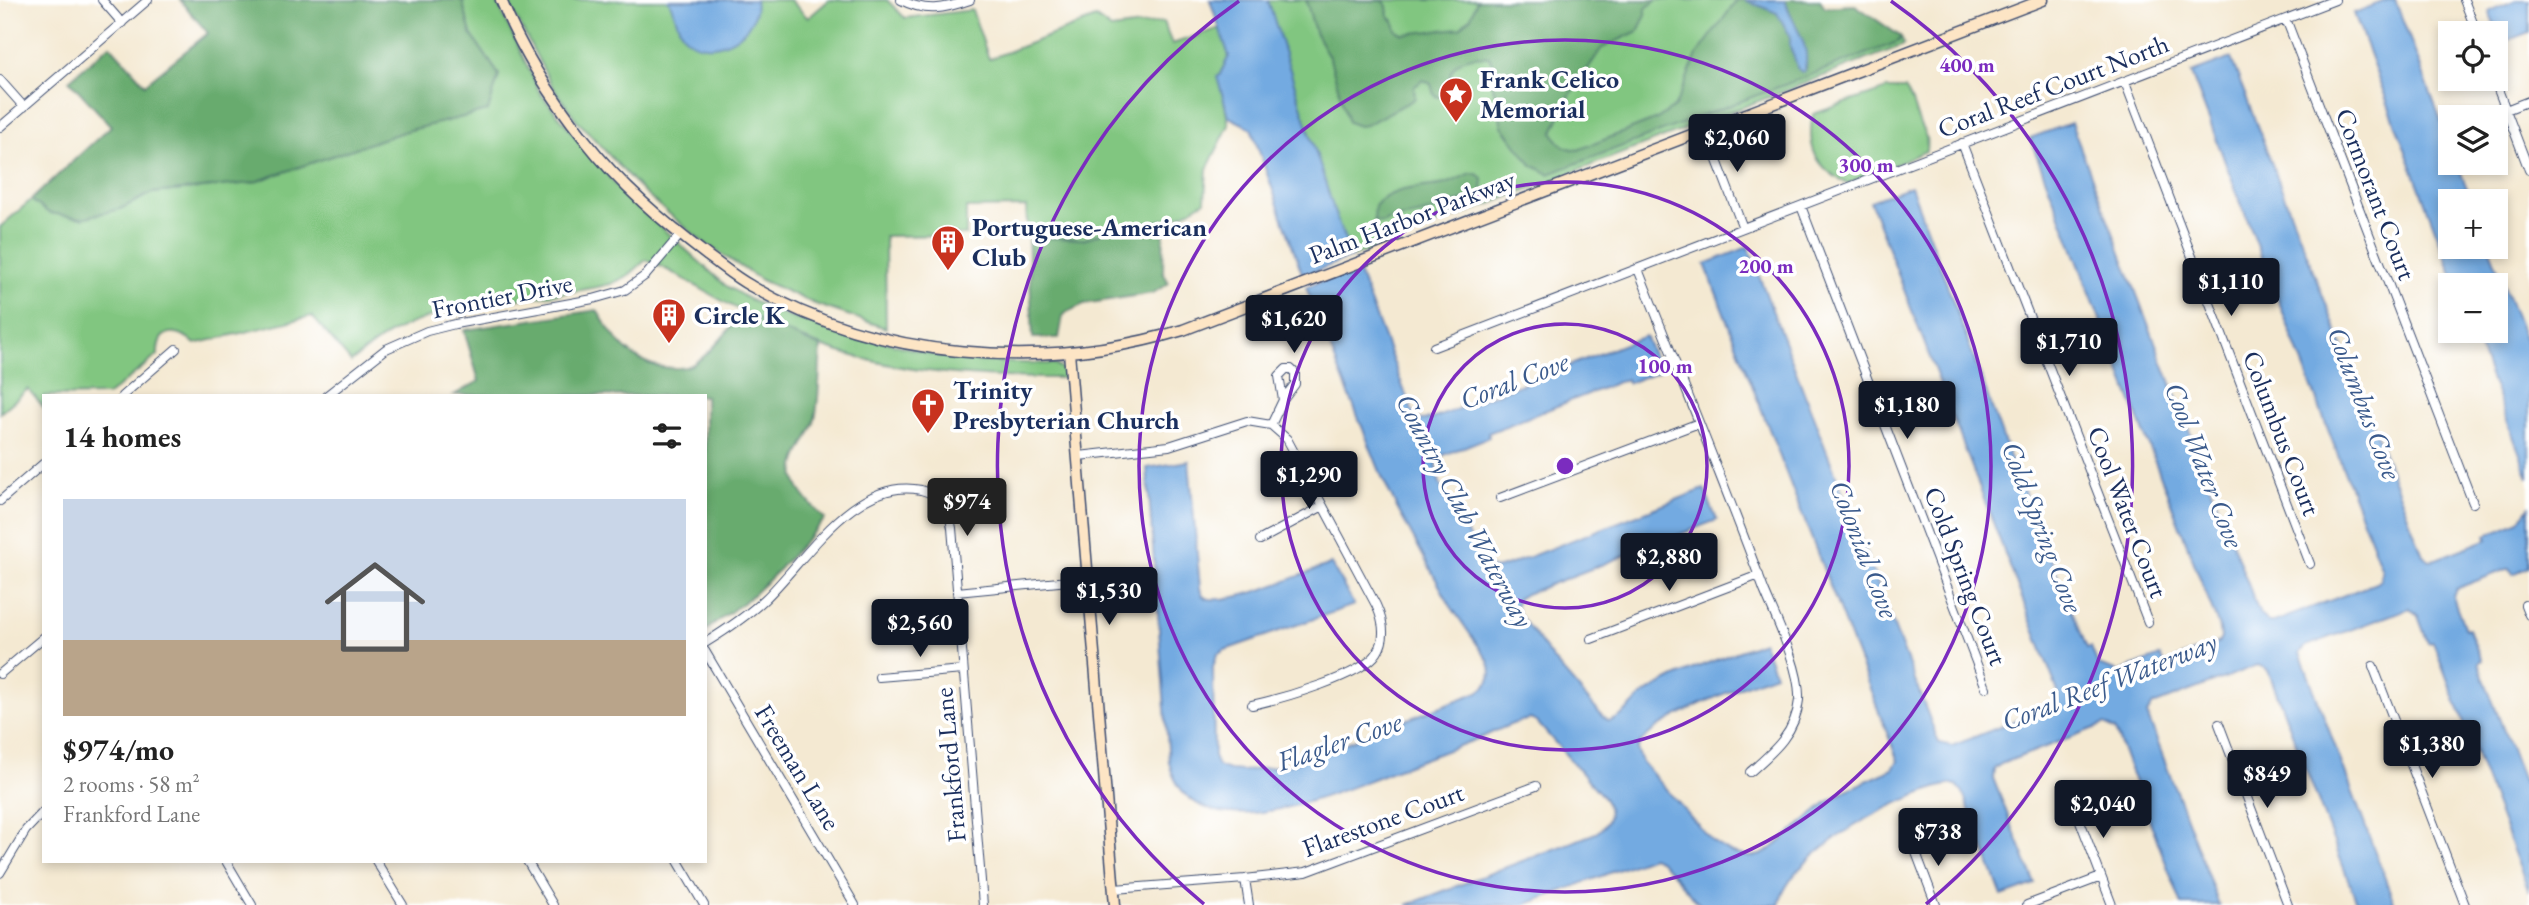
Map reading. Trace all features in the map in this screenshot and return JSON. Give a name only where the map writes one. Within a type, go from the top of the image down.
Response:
[{"type":"street","points":[[102,0],[122,23]]},
{"type":"street","points":[[0,127],[148,0]]},
{"type":"street","name":"Palm Harbor Parkway","points":[[501,0],[530,64],[567,117],[624,186],[680,235],[761,292],[803,312],[857,330],[908,342],[969,351],[1022,354],[1117,346],[1172,333],[2041,0]]},
{"type":"street","points":[[901,0],[931,10],[970,0]]},
{"type":"street","name":"Coral Reef Court North","points":[[1434,347],[2335,0]]},
{"type":"street","points":[[2464,0],[2472,21]]},
{"type":"street","name":"Cormorant Court","points":[[2286,19],[2473,503]]},
{"type":"street","points":[[0,80],[24,107]]},
{"type":"street","name":"Columbus Court","points":[[2125,82],[2310,564]]},
{"type":"street","points":[[2508,109],[2529,101]]},
{"type":"street","points":[[2508,115],[2529,170]]},
{"type":"street","points":[[1705,129],[1743,228]]},
{"type":"street","name":"Cool Water Court","points":[[1962,143],[2148,622]]},
{"type":"street","name":"Cold Spring Court","points":[[1801,205],[1986,688]]},
{"type":"street","name":"Frontier Drive","points":[[329,394],[386,349],[427,331],[593,299],[625,290],[646,275],[680,235]]},
{"type":"street","points":[[1638,269],[1794,667],[1799,695],[1791,730],[1781,744],[1750,772]]},
{"type":"street","points":[[124,394],[176,349]]},
{"type":"street","points":[[1069,352],[1115,905]]},
{"type":"street","points":[[1271,425],[1283,400]]},
{"type":"street","points":[[1079,456],[1169,446],[1242,422],[1258,421],[1271,425],[1287,439],[1379,612],[1383,632],[1380,647],[1373,658],[1356,669],[1279,699],[1252,705]]},
{"type":"street","points":[[1500,498],[1699,423]]},
{"type":"street","points":[[0,501],[42,465]]},
{"type":"street","name":"Frankford Lane","points":[[707,642],[764,600],[854,506],[897,490],[915,489],[936,496],[945,505],[952,528],[983,905]]},
{"type":"street","points":[[1261,540],[1322,506]]},
{"type":"street","points":[[1591,639],[1759,575]]},
{"type":"street","points":[[957,592],[1089,579]]},
{"type":"street","points":[[2525,605],[2529,615]]},
{"type":"street","points":[[0,674],[42,639]]},
{"type":"street","name":"Freeman Lane","points":[[707,654],[855,905]]},
{"type":"street","points":[[2373,666],[2465,905]]},
{"type":"street","points":[[879,677],[963,670]]},
{"type":"street","points":[[2218,724],[2288,905]]},
{"type":"street","points":[[2066,785],[2112,905]]},
{"type":"street","name":"Flarestone Court","points":[[1114,889],[1245,879],[1297,873],[1327,866],[1536,786]]},
{"type":"street","points":[[0,873],[26,830],[42,813]]},
{"type":"street","points":[[1912,842],[1936,905]]},
{"type":"street","points":[[227,863],[252,905]]},
{"type":"street","points":[[377,863],[403,905]]},
{"type":"street","points":[[528,863],[553,905]]},
{"type":"street","points":[[679,863],[704,905]]},
{"type":"street","points":[[2027,905],[2101,877]]},
{"type":"street","points":[[1245,879],[1249,905]]},
{"type":"green space","points":[[180,0],[462,0],[471,34],[499,75],[488,111],[406,131],[252,183],[152,193],[120,209],[82,218],[49,213],[31,200],[111,126],[69,80],[110,45],[145,84],[208,33]]},
{"type":"green space","points":[[462,0],[496,0],[540,93],[619,189],[725,285],[752,301],[789,317],[935,355],[968,361],[1055,364],[1063,370],[1065,378],[955,374],[885,364],[850,355],[815,344],[769,324],[646,260],[628,276],[611,284],[473,306],[420,320],[389,334],[351,362],[312,316],[195,344],[182,335],[170,333],[161,339],[158,355],[109,394],[42,394],[42,406],[28,389],[0,413],[0,227],[31,200],[49,213],[120,209],[152,193],[213,187],[406,131],[487,111],[499,75],[471,34]]},
{"type":"green space","points":[[507,0],[790,0],[808,18],[829,0],[887,0],[905,18],[972,10],[989,59],[1096,18],[1111,29],[1163,22],[1172,44],[1220,28],[1229,56],[1219,76],[1229,125],[1207,169],[1205,201],[1181,215],[1153,223],[1117,227],[1085,239],[1028,237],[1026,207],[966,208],[966,235],[885,236],[886,328],[815,304],[761,280],[703,242],[643,192],[575,118],[551,84]]},
{"type":"green space","points":[[1268,0],[1820,0],[1825,7],[1855,5],[1901,37],[1904,45],[1352,257],[1337,220]]},
{"type":"green space","points":[[1306,0],[1384,1],[1396,30],[1403,34],[1460,28],[1471,17],[1477,0],[1657,0],[1646,8],[1646,15],[1638,31],[1602,48],[1569,96],[1553,132],[1562,145],[1578,150],[1657,119],[1675,106],[1697,55],[1737,0],[1745,0],[1778,13],[1791,37],[1793,55],[1806,69],[1805,50],[1785,0],[1820,0],[1825,7],[1855,5],[1901,37],[1898,42],[1549,174],[1532,165],[1502,126],[1492,82],[1494,66],[1489,57],[1472,57],[1454,66],[1450,90],[1445,95],[1434,95],[1431,84],[1423,80],[1414,87],[1415,98],[1411,101],[1366,125],[1359,126],[1348,122],[1330,59],[1315,32]]},
{"type":"green space","points":[[1887,89],[1905,89],[1908,93],[1926,136],[1926,151],[1848,184],[1828,171],[1816,156],[1811,137],[1813,114]]},
{"type":"green space","points":[[1471,173],[1483,179],[1482,191],[1476,196],[1423,214],[1382,223],[1374,221],[1375,206],[1389,195],[1407,189],[1445,184]]},
{"type":"green space","points":[[1164,220],[1163,272],[1169,283],[1153,293],[1084,304],[1063,316],[1059,338],[1033,338],[1028,237],[1085,239],[1117,227]]},
{"type":"green space","points":[[597,310],[619,342],[637,358],[660,367],[681,368],[690,366],[705,355],[743,313],[821,347],[815,419],[799,454],[795,477],[801,492],[825,519],[772,577],[707,630],[707,394],[456,394],[479,381],[464,330]]},
{"type":"water","points":[[668,0],[755,0],[755,12],[751,23],[733,39],[722,44],[698,45],[684,35]]},
{"type":"water","points":[[1210,0],[1268,0],[1337,220],[1352,257],[1303,276],[1251,128],[1229,117],[1217,77],[1229,56]]},
{"type":"water","points":[[1745,0],[1785,0],[1804,44],[1804,71],[1797,68],[1790,46],[1791,37],[1777,13]]},
{"type":"water","points":[[2387,0],[2395,0],[2438,113],[2438,175],[2462,175],[2467,189],[2438,189],[2438,237],[2354,13]]},
{"type":"water","points":[[2516,0],[2529,0],[2529,32],[2508,40],[2508,21],[2493,21],[2489,11]]},
{"type":"water","name":"Coral Reef Waterway","points":[[2231,58],[2423,555],[2430,560],[2436,559],[2488,539],[2486,535],[2519,521],[2529,507],[2529,567],[2513,574],[2510,568],[2463,586],[2456,589],[2453,597],[2465,629],[2468,628],[2482,661],[2478,663],[2529,796],[2529,892],[2433,642],[2428,643],[2418,616],[2410,608],[2306,646],[2300,653],[2395,905],[2358,905],[2269,673],[2258,665],[2153,705],[2147,714],[2219,905],[2182,905],[2115,730],[2105,724],[1994,769],[1993,778],[2035,884],[2002,896],[1962,791],[1957,785],[1950,784],[1929,790],[1877,813],[1825,846],[1803,865],[1787,885],[1779,905],[1700,905],[1661,861],[1652,857],[1524,905],[1407,905],[1596,833],[1604,826],[1609,812],[1604,798],[1537,722],[1530,719],[1351,787],[1291,806],[1259,812],[1229,813],[1202,806],[1182,790],[1169,762],[1147,468],[1189,461],[1200,588],[1204,597],[1237,597],[1331,564],[1354,605],[1217,655],[1213,667],[1214,757],[1218,766],[1243,771],[1289,765],[1478,692],[1490,679],[1488,660],[1450,605],[1383,479],[1306,287],[1357,268],[1413,413],[1420,420],[1432,419],[1645,336],[1660,371],[1628,383],[1626,379],[1488,433],[1489,437],[1439,457],[1437,468],[1439,481],[1453,512],[1488,565],[1494,569],[1704,489],[1717,520],[1526,594],[1518,598],[1516,606],[1519,614],[1556,663],[1609,721],[1623,714],[1643,695],[1672,679],[1763,642],[1775,674],[1678,715],[1645,738],[1637,749],[1642,762],[1712,841],[1732,853],[1750,857],[1761,855],[1826,803],[1893,769],[1898,761],[1705,264],[1748,247],[1939,743],[1952,746],[2057,704],[2058,692],[1870,201],[1911,186],[2008,452],[2087,648],[2091,647],[2098,665],[2119,672],[2160,656],[2164,664],[2219,642],[2220,630],[2030,138],[2071,123],[2260,615],[2268,622],[2274,622],[2376,583],[2380,580],[2382,570],[2191,73]]},
{"type":"water","points":[[2446,259],[2494,259],[2499,273],[2452,273]]},
{"type":"water","points":[[2508,296],[2529,350],[2529,478],[2478,343],[2508,343]]},
{"type":"place","name":"Frank Celico Memorial","points":[[1456,124]]},
{"type":"place","name":"Portuguese-American Club","points":[[948,272]]},
{"type":"place","name":"Circle K","points":[[669,345]]},
{"type":"place","name":"Trinity Presbyterian Church","points":[[928,435]]},
{"type":"water label","name":"Coral Cove","points":[[1514,380]]},
{"type":"water label","name":"Columbus Cove","points":[[2365,403]]},
{"type":"water label","name":"Cool Water Cove","points":[[2205,465]]},
{"type":"water label","name":"Country Club Waterway","points":[[1465,510]]},
{"type":"water label","name":"Cold Spring Cove","points":[[2043,527]]},
{"type":"water label","name":"Colonial Cove","points":[[1865,549]]},
{"type":"water label","name":"Flagler Cove","points":[[1339,741]]}]
